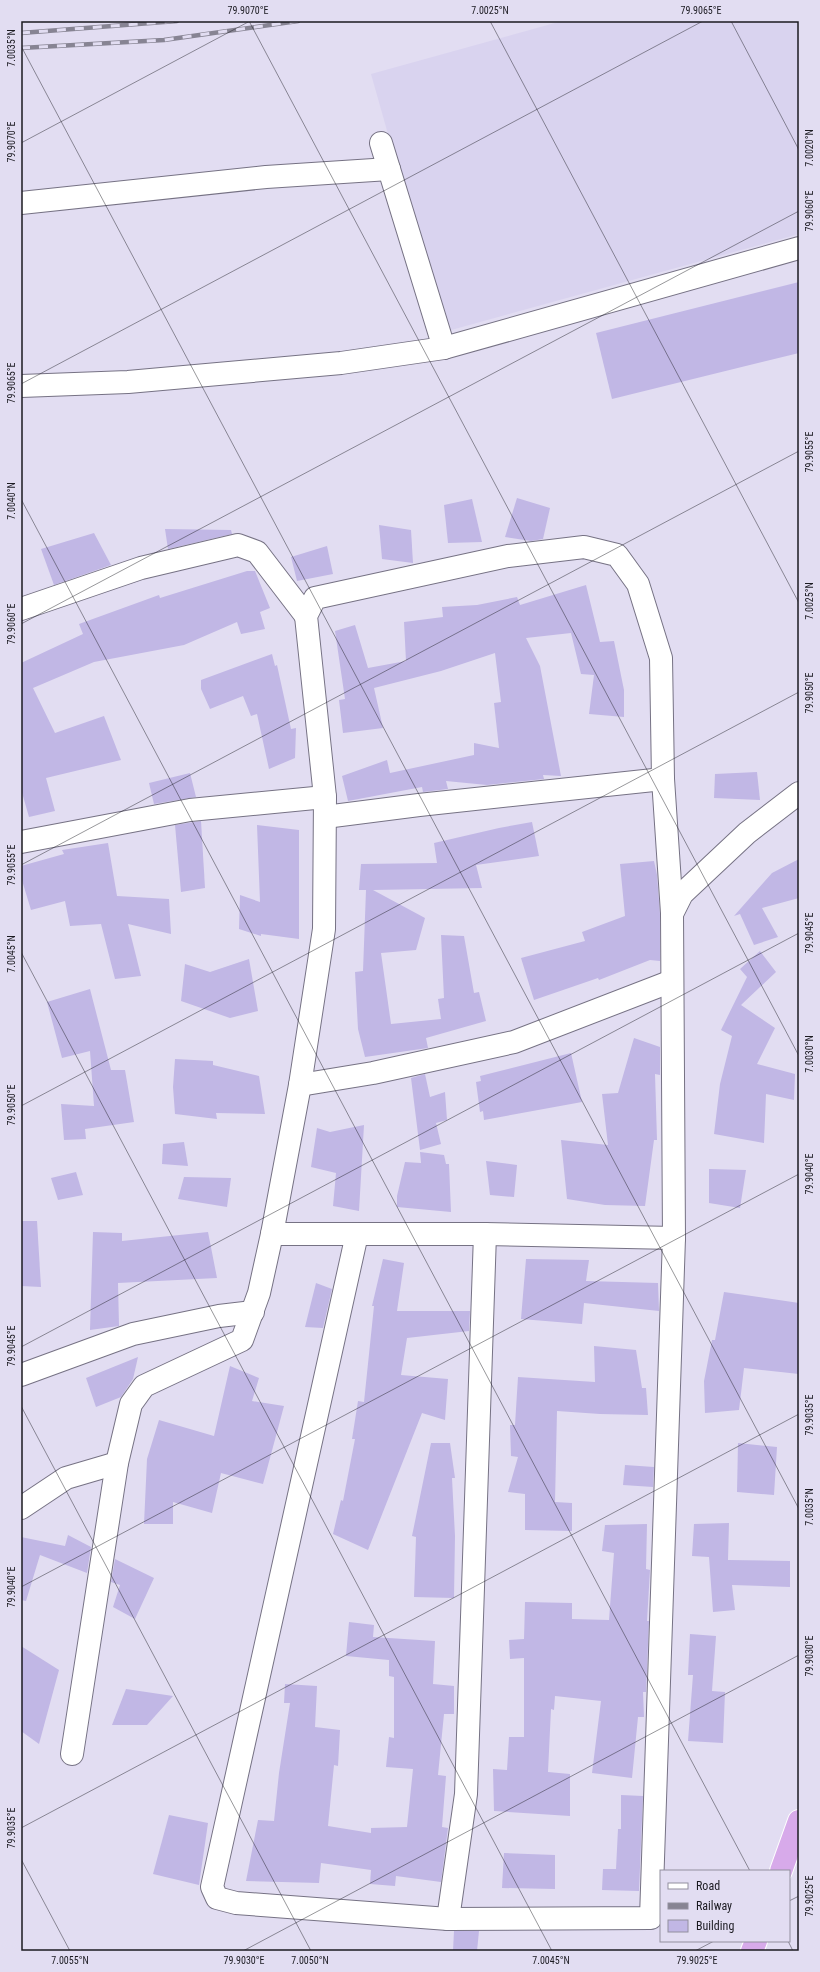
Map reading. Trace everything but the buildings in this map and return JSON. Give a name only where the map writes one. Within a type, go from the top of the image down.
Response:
[{"type":"highway","points":[[781,1870],[799,1821]]},
{"type":"street","points":[[381,143],[444,348]]},
{"type":"street","points":[[21,203],[266,177],[389,169]]},
{"type":"street","points":[[21,386],[128,382],[341,363],[444,348],[799,248]]},
{"type":"street","points":[[21,609],[141,568],[238,545],[256,552],[306,616]]},
{"type":"street","points":[[72,1754],[117,1463],[131,1404],[144,1386],[242,1340],[253,1312],[272,1234],[300,1085],[324,929],[325,807],[306,616],[315,598],[508,556],[584,547],[616,555],[638,584],[661,658],[663,779],[672,914],[674,1238],[651,1918],[448,1919],[236,1903],[217,1898],[212,1888],[357,1234]]},
{"type":"street","points":[[21,842],[190,810],[419,805],[663,779]]},
{"type":"street","points":[[672,914],[682,894],[747,833],[799,793]]},
{"type":"street","points":[[300,1085],[373,1073],[514,1042],[672,981]]},
{"type":"street","points":[[272,1234],[485,1234],[674,1238]]},
{"type":"street","points":[[448,1919],[463,1824],[466,1794],[485,1234]]},
{"type":"street","points":[[21,1375],[133,1334],[219,1316],[253,1312]]},
{"type":"street","points":[[21,1508],[66,1478],[117,1463]]},
{"type":"shaded area","points":[[562,21],[797,21],[799,29],[799,234],[444,332],[371,74]]},
{"type":"railway","points":[[21,33],[177,21]]},
{"type":"railway","points":[[21,48],[164,40],[298,21]]}]
